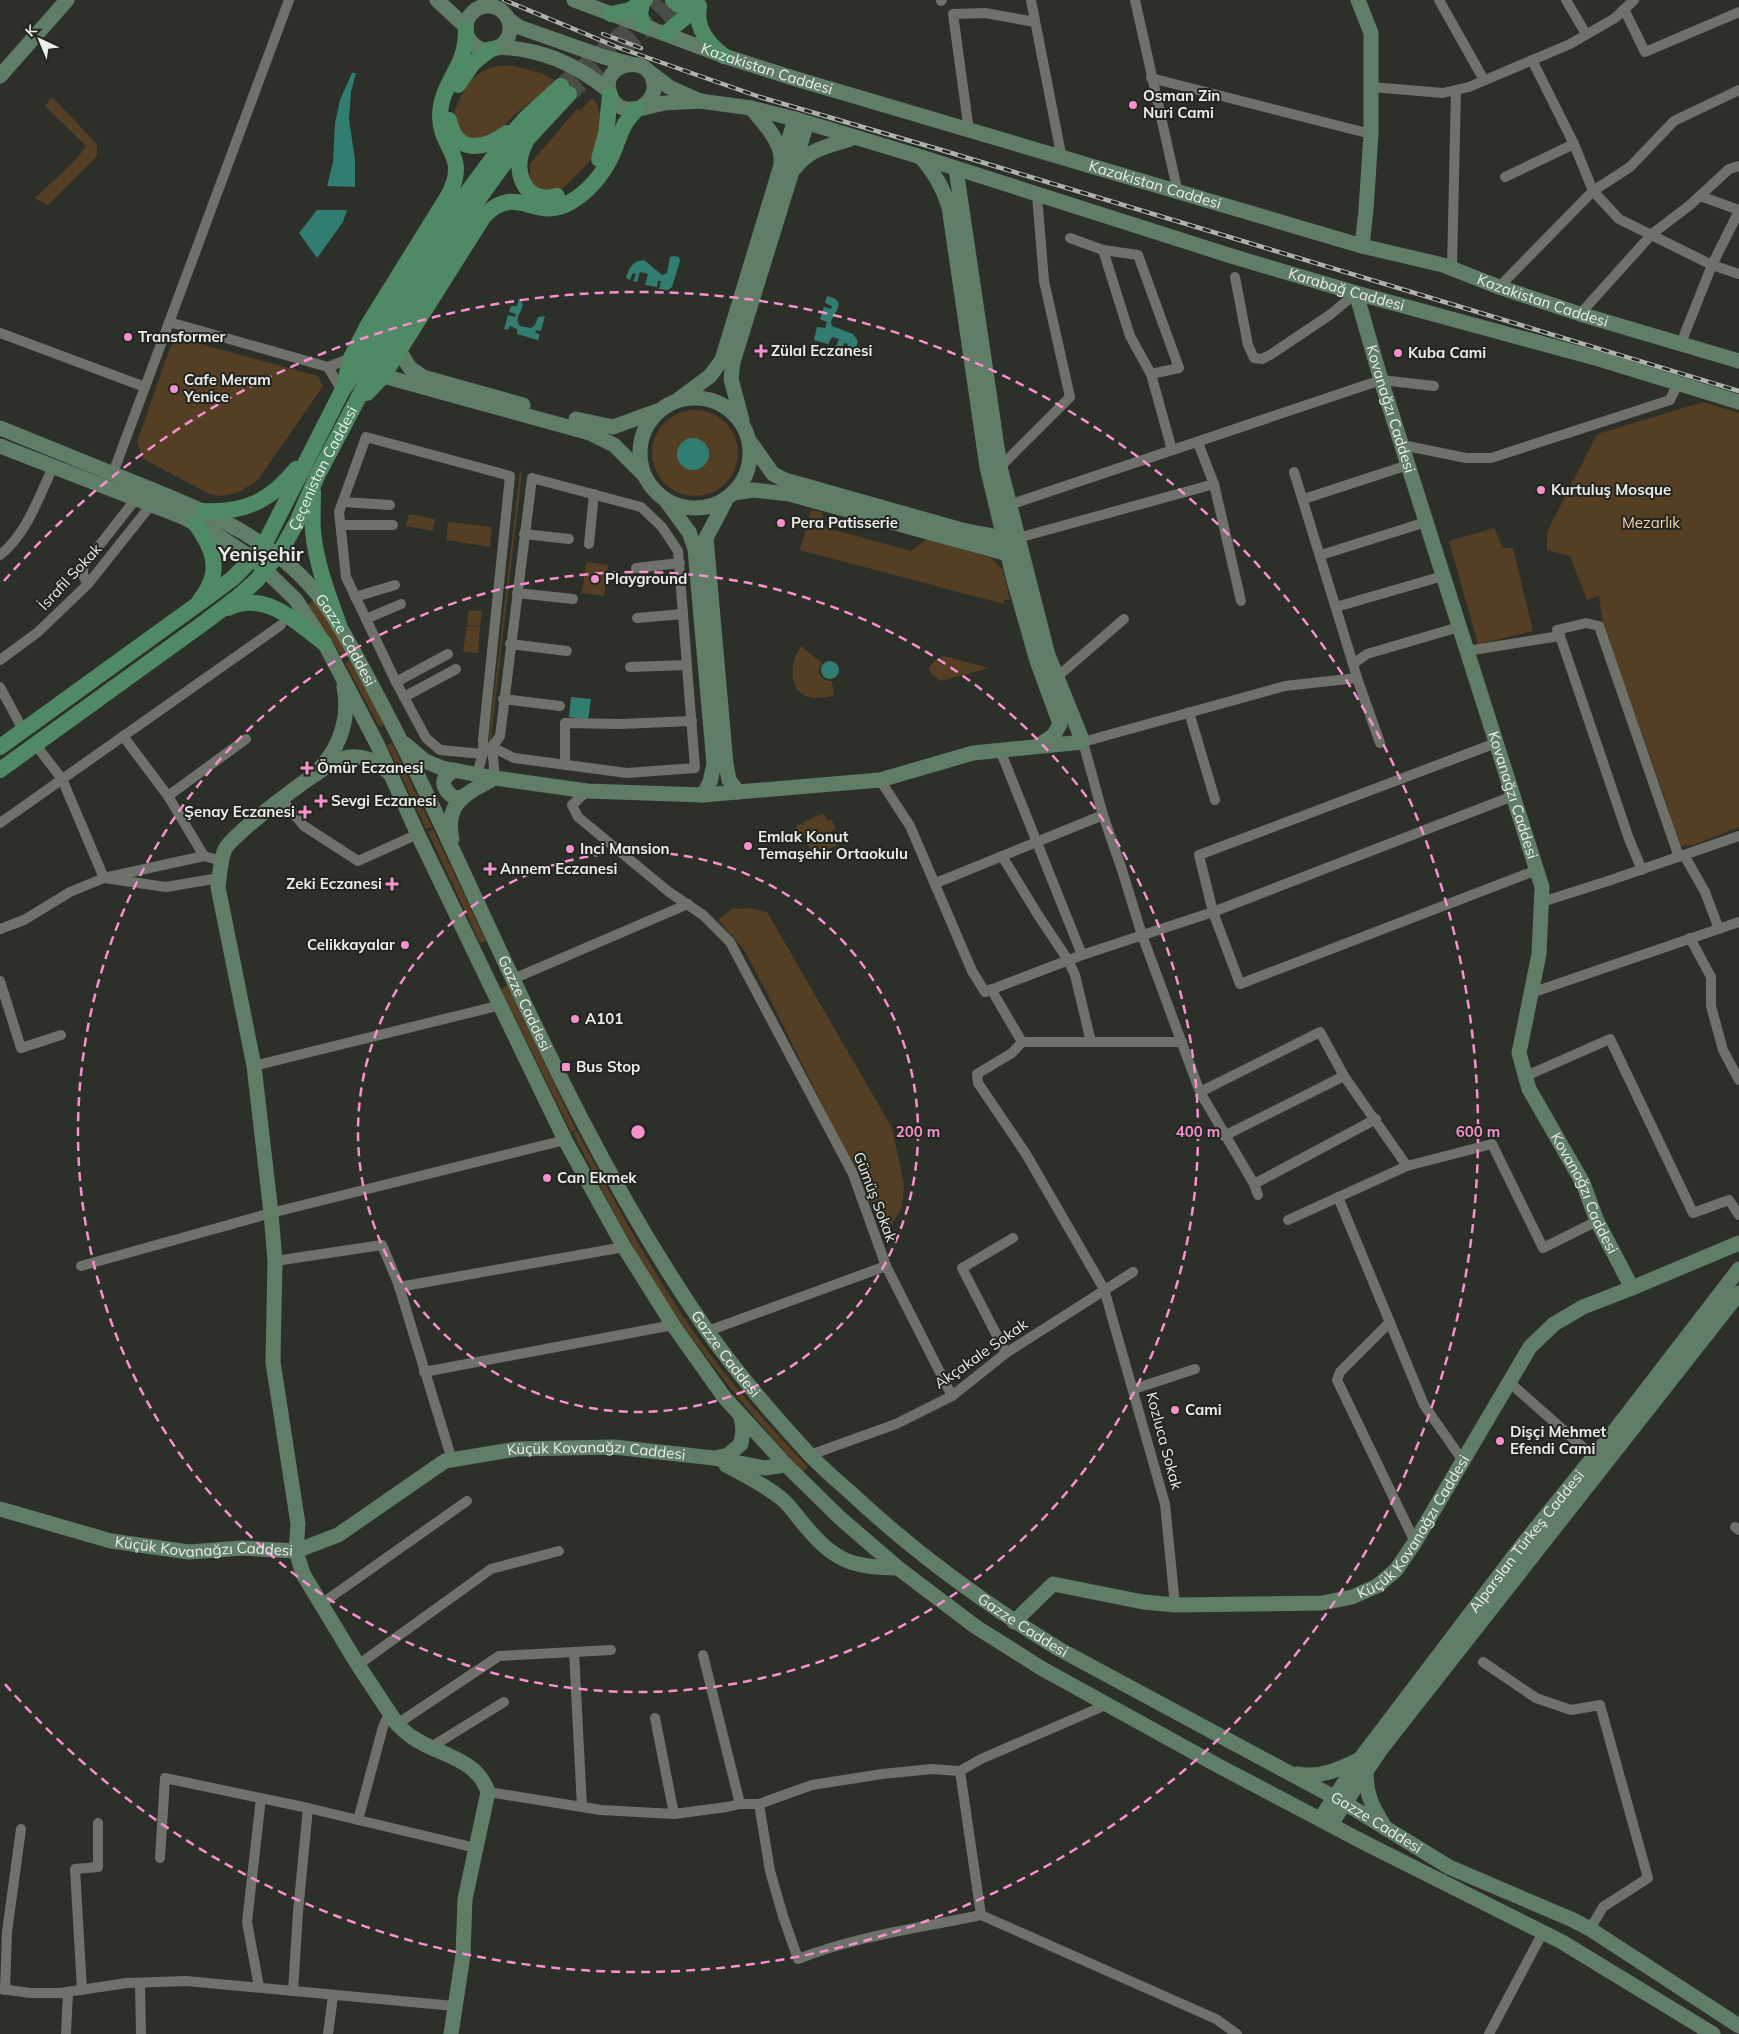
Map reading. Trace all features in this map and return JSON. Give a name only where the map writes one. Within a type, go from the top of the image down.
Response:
[{"type":"main road","points":[[0,76],[67,0]]},
{"type":"main road","points":[[437,0],[466,28],[470,41],[475,45],[481,48],[530,50],[561,61],[591,77],[621,107],[629,109],[700,101]]},
{"type":"main road","name":"Kazakistan Caddesi","points":[[574,0],[724,56],[1178,193],[1362,246],[1452,269],[1580,314],[1739,361]]},
{"type":"main road","points":[[673,0],[681,7],[692,8],[703,3]]},
{"type":"main road","points":[[1358,0],[1371,33],[1371,134],[1362,246]]},
{"type":"main road","points":[[611,14],[624,12],[643,1]]},
{"type":"main road","points":[[643,1],[640,14],[643,25]]},
{"type":"main road","points":[[342,391],[351,358],[368,325],[448,196],[455,181],[456,160],[442,131],[440,112],[447,85],[463,54],[469,18],[476,9],[486,3],[499,9],[519,27],[604,57],[641,66],[669,87],[700,101]]},
{"type":"main road","points":[[666,33],[703,3]]},
{"type":"main road","points":[[703,3],[698,19],[712,45],[724,56]]},
{"type":"main road","points":[[508,18],[510,25],[508,37],[504,42],[473,63],[458,83],[449,109],[449,120],[453,132],[465,144],[474,147],[484,146],[529,125]]},
{"type":"main road","points":[[529,125],[518,163],[523,183],[532,193],[547,198],[570,190],[579,183],[598,160],[606,134],[609,80],[613,73],[622,66],[633,64]]},
{"type":"main road","points":[[354,407],[383,376],[400,352],[484,216],[498,204],[508,201],[517,201],[541,209],[551,209],[574,199],[595,181],[612,154],[623,124],[649,100],[653,91],[653,81],[648,71]]},
{"type":"main road","name":"Çeçenistan Caddesi","points":[[0,747],[233,578],[252,558],[279,517],[342,391],[362,362],[454,210],[487,164],[565,90]]},
{"type":"main road","name":"Karabağ Caddesi","points":[[700,101],[751,108],[801,121],[1356,293],[1599,359],[1739,402]]},
{"type":"main road","points":[[751,108],[779,147],[786,170]]},
{"type":"main road","points":[[801,121],[775,207],[733,362],[731,379],[743,424],[750,441],[773,474],[784,480],[962,530],[1011,538]]},
{"type":"main road","name":"Çeçenistan Caddesi","points":[[0,770],[238,597],[278,555],[297,522],[313,485],[381,355],[464,219],[529,125]]},
{"type":"main road","points":[[786,170],[804,156],[855,137]]},
{"type":"main road","points":[[921,157],[944,190],[949,207],[987,467],[1048,655],[1057,677],[1067,722]]},
{"type":"main road","points":[[956,169],[1000,467],[1009,505],[1011,538],[1008,554],[1037,661],[1067,722],[1083,742]]},
{"type":"main road","points":[[400,352],[410,368],[423,377],[593,424],[613,427],[633,421],[660,410],[677,400],[710,376],[722,360],[775,207]]},
{"type":"main road","name":"Kovanağzı Caddesi","points":[[1356,293],[1381,380],[1542,887],[1539,954],[1519,1053],[1529,1088],[1583,1183],[1596,1221],[1632,1288]]},
{"type":"main road","points":[[383,376],[590,434],[614,445],[643,475],[653,490],[667,502],[689,532],[695,549],[714,764],[710,782],[703,795]]},
{"type":"main road","points":[[677,400],[696,398],[714,401],[730,410],[743,424]]},
{"type":"main road","points":[[643,475],[639,458],[641,439],[648,423],[660,410]]},
{"type":"main road","name":"Gazze Caddesi","points":[[0,428],[112,473],[199,517],[217,535],[252,558],[296,600],[324,643],[341,675],[565,1140],[624,1248],[673,1325],[724,1397],[786,1466],[840,1518],[898,1568],[976,1627],[1041,1668],[1104,1701],[1215,1764],[1376,1849],[1543,1932],[1628,1980],[1712,2034]]},
{"type":"main road","points":[[738,792],[729,780],[726,764],[706,538],[730,498],[745,478],[750,460],[750,441]]},
{"type":"main road","name":"Gazze Caddesi","points":[[0,446],[135,500],[230,523],[278,555],[301,576],[324,602],[339,625],[401,740],[588,1134],[647,1238],[708,1331],[752,1389],[810,1456],[870,1511],[932,1564],[1014,1622],[1059,1649],[1340,1800],[1384,1825],[1449,1867],[1573,1920],[1739,2026]]},
{"type":"main road","points":[[193,608],[210,584],[214,571],[212,553],[199,517],[234,511],[251,506],[264,499],[288,479],[314,448]]},
{"type":"main road","points":[[313,485],[313,531],[316,554],[319,569],[339,625]]},
{"type":"main road","points":[[667,502],[684,508],[702,509],[753,490],[789,494],[1008,554]]},
{"type":"main road","points":[[209,619],[242,603],[256,602],[273,606],[324,643]]},
{"type":"main road","points":[[311,777],[323,765],[338,743],[343,731],[347,700],[341,675]]},
{"type":"main road","points":[[1038,746],[1054,735],[1067,722]]},
{"type":"main road","points":[[401,740],[425,761],[442,768],[495,778],[587,791],[703,795],[880,780],[973,753],[1083,742]]},
{"type":"main road","points":[[391,776],[374,760],[352,757],[334,761],[243,831],[226,848],[218,887],[254,1066],[275,1261],[273,1362],[298,1524],[296,1552],[303,1574],[393,1719],[412,1737],[476,1770],[484,1781],[488,1792],[465,1900],[463,1955],[451,2034]]},
{"type":"main road","points":[[455,770],[446,776],[445,791],[455,798],[463,797]]},
{"type":"main road","points":[[461,868],[449,825],[452,810],[463,797],[495,778]]},
{"type":"main road","name":"Küçük Kovanağzı Caddesi","points":[[1014,1622],[1053,1584],[1142,1602],[1174,1605],[1322,1603],[1352,1597],[1377,1586],[1396,1570],[1415,1542],[1530,1347],[1554,1324],[1583,1307],[1739,1243]]},
{"type":"main road","name":"Alparslan Türkeş Caddesi","points":[[1326,1821],[1363,1765],[1520,1548],[1594,1457],[1739,1269]]},
{"type":"main road","name":"Alparslan Türkeş Caddesi","points":[[1363,1765],[1739,1293]]},
{"type":"main road","points":[[714,1458],[728,1455],[741,1444],[743,1430],[740,1416]]},
{"type":"main road","name":"Küçük Kovanağzı Caddesi","points":[[0,1509],[111,1541],[170,1550],[189,1552],[242,1548],[296,1552],[338,1535],[445,1461],[517,1449],[614,1447],[714,1458],[764,1468],[786,1466]]},
{"type":"main road","name":"Küçük Kovanağzı Caddesi","points":[[714,1458],[764,1486],[783,1500],[821,1545],[842,1559],[862,1566],[898,1568]]},
{"type":"main road","points":[[1287,1773],[1311,1777],[1320,1776],[1342,1768],[1363,1765],[1369,1800],[1384,1825]]},
{"type":"street","points":[[112,473],[288,0]]},
{"type":"street","points":[[1031,0],[1062,159]]},
{"type":"street","points":[[1135,0],[1178,193]]},
{"type":"street","points":[[1439,0],[1484,80]]},
{"type":"street","points":[[1566,0],[1586,34]]},
{"type":"street","points":[[1371,87],[1443,93],[1456,90],[1570,44],[1615,18],[1634,0]]},
{"type":"street","points":[[1624,9],[1646,52],[1739,12]]},
{"type":"street","points":[[969,131],[953,14],[985,13],[1035,22]]},
{"type":"street","points":[[1532,60],[1574,144],[1593,191],[1619,219],[1712,265],[1739,274]]},
{"type":"street","points":[[1151,78],[1371,134]]},
{"type":"street","points":[[1452,269],[1456,90]]},
{"type":"street","points":[[1499,287],[1593,191],[1630,167],[1674,121],[1739,90]]},
{"type":"street","points":[[1504,177],[1574,144]]},
{"type":"street","points":[[1580,314],[1652,234],[1700,196],[1729,169],[1739,166]]},
{"type":"street","points":[[1000,467],[1070,397],[1044,281],[1037,195]]},
{"type":"street","points":[[1681,343],[1712,265],[1739,210],[1700,196]]},
{"type":"street","points":[[1070,238],[1103,250],[1138,255],[1179,368],[1151,374]]},
{"type":"street","points":[[1103,250],[1130,336],[1151,374],[1172,450]]},
{"type":"street","points":[[1234,276],[1248,345],[1254,358],[1262,359],[1270,355],[1331,314],[1356,293]]},
{"type":"street","points":[[169,322],[328,367],[351,358]]},
{"type":"street","points":[[0,333],[145,387]]},
{"type":"street","points":[[328,367],[342,391]]},
{"type":"street","points":[[1009,505],[1381,380],[1434,386]]},
{"type":"street","points":[[1402,445],[1466,458],[1491,458],[1670,400],[1678,383]]},
{"type":"street","points":[[477,774],[483,754],[484,748],[483,740],[510,476],[366,437],[339,512],[346,577],[396,682],[426,738],[440,750],[483,754]]},
{"type":"street","points":[[1198,443],[1214,484],[1241,601]]},
{"type":"street","points":[[1304,499],[1408,465]]},
{"type":"street","points":[[0,555],[10,548],[22,530],[53,467]]},
{"type":"street","points":[[1294,472],[1304,499],[1357,678],[1380,743]]},
{"type":"street","points":[[492,747],[514,758],[627,773],[695,768],[678,551],[662,527],[641,508],[532,478],[500,736],[492,747],[495,778]]},
{"type":"street","points":[[1011,538],[1214,484]]},
{"type":"street","points":[[589,544],[594,494]]},
{"type":"street","points":[[88,584],[84,579],[84,565],[135,500]]},
{"type":"street","points":[[343,502],[390,505]]},
{"type":"street","name":"İsrafil Sokak","points":[[0,660],[38,632],[88,584],[151,505]]},
{"type":"street","points":[[1321,555],[1426,522]]},
{"type":"street","points":[[341,525],[392,525]]},
{"type":"street","points":[[524,534],[569,539]]},
{"type":"street","points":[[636,568],[680,563]]},
{"type":"street","points":[[1336,607],[1443,576]]},
{"type":"street","points":[[355,597],[395,585]]},
{"type":"street","points":[[517,593],[573,599]]},
{"type":"street","points":[[366,619],[400,604]]},
{"type":"street","points":[[637,618],[683,614]]},
{"type":"street","points":[[1057,677],[1124,619]]},
{"type":"street","points":[[1642,870],[1629,839],[1557,630],[1586,623],[1600,626],[1682,856],[1704,892],[1719,928]]},
{"type":"street","points":[[0,823],[281,625]]},
{"type":"street","points":[[1353,664],[1367,654],[1459,627]]},
{"type":"street","points":[[1467,651],[1560,636]]},
{"type":"street","points":[[510,644],[567,651]]},
{"type":"street","points":[[396,682],[448,654]]},
{"type":"street","points":[[630,667],[687,665]]},
{"type":"street","points":[[404,697],[456,669]]},
{"type":"street","points":[[1258,1196],[1254,1184],[1224,1136],[1200,1092],[1142,935],[1103,815],[1083,742],[1285,686],[1357,678]]},
{"type":"street","points":[[0,688],[23,730]]},
{"type":"street","points":[[504,699],[560,706]]},
{"type":"street","points":[[1189,712],[1215,800]]},
{"type":"street","points":[[565,765],[565,723],[620,724],[692,721]]},
{"type":"street","points":[[123,736],[168,796],[204,856]]},
{"type":"street","points":[[168,796],[246,739]]},
{"type":"street","points":[[1496,743],[1199,854],[1213,912],[1240,984],[1537,870]]},
{"type":"street","points":[[35,744],[62,778],[104,878]]},
{"type":"street","points":[[1000,750],[1082,955]]},
{"type":"street","points":[[880,780],[910,826],[972,971],[985,992],[1082,955],[1213,912],[1513,796]]},
{"type":"street","name":"Gümüş Sokak","points":[[587,791],[572,805],[578,817],[669,892],[717,927],[730,942],[768,1010],[853,1174],[886,1266],[952,1396]]},
{"type":"street","points":[[282,800],[304,826],[358,862],[418,834]]},
{"type":"street","points":[[936,883],[1103,815]]},
{"type":"street","points":[[1542,902],[1739,836]]},
{"type":"street","points":[[0,929],[24,920],[70,892],[104,878],[204,856],[222,861]]},
{"type":"street","points":[[1002,856],[1068,960],[1074,975],[1091,1042]]},
{"type":"street","points":[[104,878],[166,887],[219,878]]},
{"type":"street","points":[[513,979],[688,904]]},
{"type":"street","points":[[1532,993],[1739,922]]},
{"type":"street","points":[[1690,938],[1711,977],[1710,1006],[1723,1050],[1739,1080]]},
{"type":"street","points":[[0,981],[22,1048],[61,1035]]},
{"type":"street","points":[[991,990],[1022,1042],[1182,1042]]},
{"type":"street","points":[[254,1066],[501,1005]]},
{"type":"street","points":[[1200,1092],[1320,1032],[1344,1076],[1376,1119],[1407,1166]]},
{"type":"street","points":[[1526,1076],[1610,1039],[1693,1213],[1729,1200],[1739,1215]]},
{"type":"street","name":"Kozluca Sokak","points":[[1022,1042],[1012,1053],[977,1074],[978,1084],[1026,1154],[1104,1289],[1134,1389],[1165,1504],[1174,1605]]},
{"type":"street","points":[[1224,1136],[1344,1076]]},
{"type":"street","points":[[1254,1184],[1376,1119]]},
{"type":"street","points":[[80,1266],[271,1213],[565,1140]]},
{"type":"street","points":[[1288,1220],[1407,1166],[1492,1144],[1543,1248],[1596,1221]]},
{"type":"street","points":[[1338,1197],[1424,1405],[1463,1461]]},
{"type":"street","points":[[1006,1353],[962,1268],[1013,1238]]},
{"type":"street","points":[[275,1261],[382,1245],[399,1287],[452,1460]]},
{"type":"street","points":[[399,1287],[624,1248]]},
{"type":"street","points":[[708,1331],[886,1266]]},
{"type":"street","name":"Akçakale Sokak","points":[[810,1456],[896,1424],[952,1396],[1006,1353],[1133,1272]]},
{"type":"street","points":[[1390,1322],[1340,1372],[1337,1380],[1415,1542]]},
{"type":"street","points":[[424,1372],[673,1325]]},
{"type":"street","points":[[1134,1389],[1195,1369]]},
{"type":"street","points":[[1509,1382],[1594,1457]]},
{"type":"street","points":[[321,1604],[467,1501]]},
{"type":"street","points":[[358,1665],[491,1569],[559,1551]]},
{"type":"street","points":[[358,1820],[383,1727],[393,1719],[499,1656],[611,1650]]},
{"type":"street","points":[[574,1652],[582,1807]]},
{"type":"street","points":[[703,1655],[740,1804]]},
{"type":"street","points":[[1482,1662],[1536,1698],[1571,1710],[1600,1704],[1648,1878],[1602,1907],[1590,1930]]},
{"type":"street","points":[[488,1792],[601,1810],[674,1814],[740,1804],[759,1804],[812,1785],[882,1774],[932,1769],[960,1771],[981,1759],[1099,1708],[1104,1701]]},
{"type":"street","points":[[431,1747],[504,1702]]},
{"type":"street","points":[[655,1718],[674,1814]]},
{"type":"street","points":[[960,1771],[981,1915]]},
{"type":"street","points":[[160,1858],[165,1778],[308,1808],[476,1848]]},
{"type":"street","points":[[259,1988],[247,1922],[261,1798]]},
{"type":"street","points":[[759,1804],[770,1871],[798,1958],[827,1948],[884,1933],[926,1927],[981,1915],[1216,2019],[1237,2034]]},
{"type":"street","points":[[293,1991],[308,1808]]},
{"type":"street","points":[[82,1990],[75,1869],[98,1867],[98,1823]]},
{"type":"street","points":[[21,1829],[7,1932],[3,1989],[31,1993],[68,1992],[140,1983],[186,1981],[454,2006]]},
{"type":"street","points":[[1489,2034],[1543,1932]]},
{"type":"street","points":[[140,1983],[141,2034]]},
{"type":"street","points":[[66,2034],[68,1992]]},
{"type":"street","points":[[328,2034],[333,1996]]},
{"type":"green space","points":[[496,66],[514,66],[540,73],[555,80],[550,84],[551,87],[514,115],[492,140],[474,148],[452,121],[460,97],[475,76],[482,71]]},
{"type":"green space","points":[[52,97],[97,144],[97,156],[48,205],[35,198],[69,167],[86,146],[45,106]]},
{"type":"green space","points":[[592,98],[597,104],[600,115],[596,150],[588,163],[557,194],[542,193],[530,183],[530,164],[577,109],[580,111]]},
{"type":"green space","points":[[182,339],[318,376],[323,386],[258,480],[237,493],[220,496],[212,495],[143,459],[137,442],[170,348],[176,341]]},
{"type":"green space","name":"Mezarlık","points":[[1703,402],[1739,413],[1739,827],[1694,845],[1677,846],[1668,807],[1603,624],[1599,596],[1587,600],[1570,556],[1547,550],[1547,532],[1597,434]]},
{"type":"green space","points":[[695,410],[712,413],[726,422],[735,436],[738,453],[735,470],[726,484],[712,493],[695,496],[678,493],[664,484],[655,470],[652,453],[655,436],[664,422],[678,413]]},
{"type":"green space","points":[[520,471],[522,472],[490,746],[488,746]]},
{"type":"green space","points":[[811,510],[821,512],[827,528],[911,551],[927,539],[991,558],[1003,570],[1010,600],[1004,600],[1004,604],[800,550]]},
{"type":"green space","points":[[409,514],[435,519],[433,531],[406,526]]},
{"type":"green space","points":[[448,522],[492,527],[490,547],[446,540]]},
{"type":"green space","points":[[1494,528],[1503,548],[1513,548],[1533,631],[1478,644],[1449,541]]},
{"type":"green space","name":"Playground","points":[[586,562],[608,565],[604,596],[582,593]]},
{"type":"green space","points":[[317,596],[349,656],[343,658],[325,630],[304,609]]},
{"type":"green space","points":[[469,610],[482,611],[480,626],[467,625]]},
{"type":"green space","points":[[467,626],[480,627],[478,653],[463,652]]},
{"type":"green space","points":[[801,646],[822,663],[819,673],[822,678],[832,681],[834,696],[809,697],[797,689],[794,682],[793,667],[797,652]]},
{"type":"green space","points":[[944,656],[989,668],[941,681],[931,674],[929,669],[933,662]]},
{"type":"green space","points":[[350,661],[384,722],[382,727],[378,725],[345,663]]},
{"type":"green space","points":[[392,743],[432,827],[426,829],[387,745]]},
{"type":"green space","points":[[823,813],[828,821],[831,819],[836,829],[830,832],[838,845],[813,856],[802,832],[799,833],[796,826]]},
{"type":"green space","points":[[433,829],[486,941],[480,943],[428,832]]},
{"type":"green space","points":[[748,908],[767,912],[892,1128],[904,1184],[902,1208],[889,1228],[873,1207],[743,948],[718,920],[732,909]]},
{"type":"green space","points":[[507,985],[576,1130],[571,1132],[501,989]]},
{"type":"green space","points":[[577,1131],[646,1256],[675,1304],[718,1365],[808,1467],[803,1472],[723,1378],[668,1303],[640,1260],[610,1206],[573,1133]]},
{"type":"water","points":[[352,73],[356,73],[351,92],[349,119],[355,160],[355,187],[327,186],[333,162],[335,123],[340,100]]},
{"type":"water","points":[[317,210],[347,210],[343,222],[317,258],[299,233]]},
{"type":"water","points":[[670,257],[679,257],[680,261],[672,287],[668,290],[659,289],[661,281],[658,281],[657,287],[645,285],[648,274],[640,272],[637,282],[633,281],[636,274],[633,273],[630,280],[626,278],[632,266],[644,260],[662,275],[667,273]]},
{"type":"water","points":[[827,296],[837,300],[839,303],[831,322],[832,326],[853,334],[858,341],[854,353],[846,351],[848,344],[844,343],[842,349],[836,347],[839,339],[832,337],[828,344],[814,340],[817,327],[825,328],[827,322],[820,319],[824,307],[831,309],[832,306],[825,303]]},
{"type":"water","points":[[519,298],[523,305],[518,318],[520,326],[531,328],[535,325],[538,317],[545,316],[541,331],[536,330],[535,332],[540,335],[538,340],[517,334],[517,329],[510,326],[508,330],[504,329],[508,315],[515,317],[516,314],[509,312],[511,306],[517,306]]},
{"type":"water","points":[[693,438],[699,439],[704,443],[708,448],[708,460],[704,465],[699,469],[693,470],[687,469],[682,465],[678,460],[677,454],[678,448],[682,443],[687,439]]},
{"type":"water","points":[[830,661],[836,664],[839,670],[836,676],[830,679],[824,676],[821,670],[824,664]]},
{"type":"water","points":[[571,697],[591,699],[588,720],[569,717]]},
{"type":"tunnel","points":[[561,86],[661,0]]},
{"type":"tunnel","points":[[569,94],[681,0]]},
{"type":"railway","points":[[504,0],[617,47],[760,97],[1739,391]]},
{"type":"railway","points":[[603,34],[641,48]]},
{"type":"place","name":"Osman Zin Nuri Cami","points":[[1133,105]]},
{"type":"place","name":"Transformer","points":[[128,337]]},
{"type":"place","name":"Zülal Eczanesi","points":[[761,351]]},
{"type":"place","name":"Kuba Cami","points":[[1398,353]]},
{"type":"place","name":"Cafe Meram Yenice","points":[[174,389]]},
{"type":"place","name":"Kurtuluş Mosque","points":[[1541,490]]},
{"type":"place","name":"Pera Patisserie","points":[[781,523]]},
{"type":"place","name":"Playground","points":[[595,579]]},
{"type":"place","name":"Ömür Eczanesi","points":[[307,768]]},
{"type":"place","name":"Sevgi Eczanesi","points":[[321,801]]},
{"type":"place","name":"Şenay Eczanesi","points":[[305,812]]},
{"type":"place","name":"Emlak Konut Temaşehir Ortaokulu","points":[[748,846]]},
{"type":"place","name":"Inci Mansion","points":[[570,849]]},
{"type":"place","name":"Annem Eczanesi","points":[[490,869]]},
{"type":"place","name":"Zeki Eczanesi","points":[[392,884]]},
{"type":"place","name":"Celikkayalar","points":[[405,945]]},
{"type":"place","name":"A101","points":[[575,1019]]},
{"type":"place","name":"Bus Stop","points":[[566,1067]]},
{"type":"place","name":"Can Ekmek","points":[[547,1178]]},
{"type":"place","name":"Cami","points":[[1175,1410]]},
{"type":"place","name":"Dişçi Mehmet Efendi Cami","points":[[1500,1441]]},
{"type":"district","name":"Yenişehir","points":[[261,554]]}]
